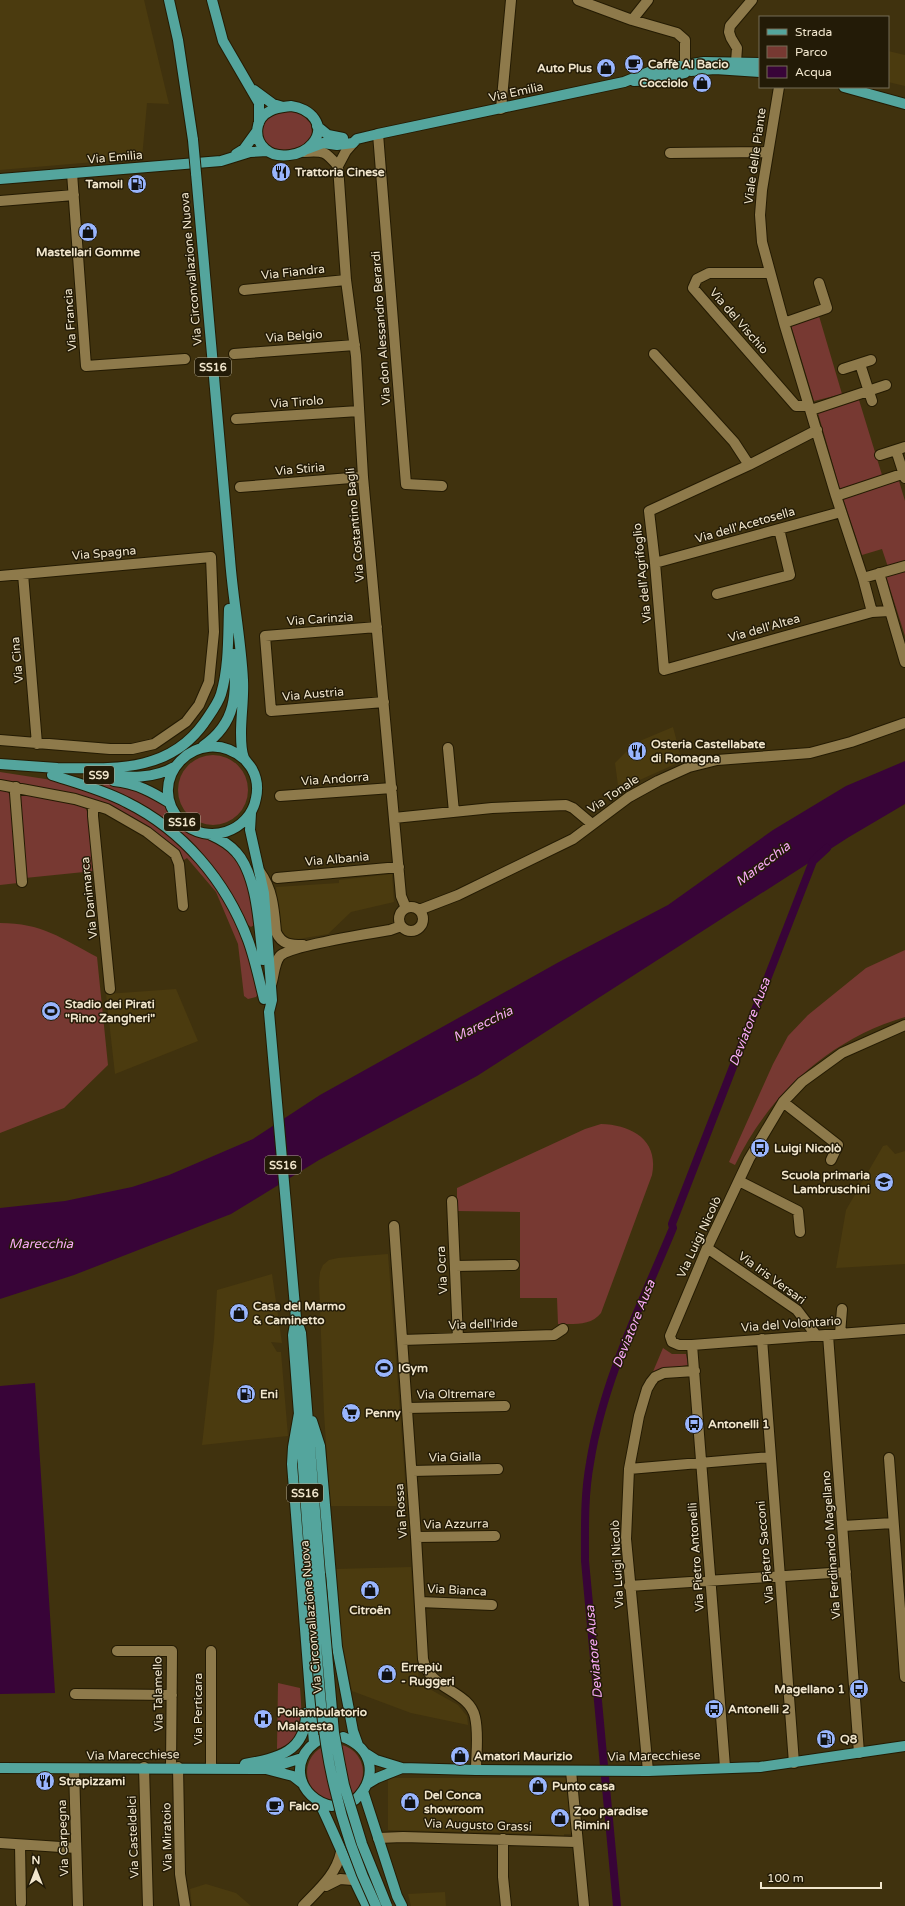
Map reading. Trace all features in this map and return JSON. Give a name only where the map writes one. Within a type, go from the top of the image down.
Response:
[{"type":"main road","name":"Via Circonvallazione Nuova","points":[[169,0],[178,40],[193,140],[230,560],[243,680],[241,730],[244,759]]},
{"type":"main road","points":[[212,0],[223,41],[259,103],[258,127],[258,138],[267,151],[282,155],[304,150],[313,143],[316,136],[317,126],[312,114],[305,109],[298,107],[283,107],[269,111],[263,116],[258,127]]},
{"type":"main road","points":[[687,67],[704,62],[759,63]]},
{"type":"main road","points":[[687,67],[759,72]]},
{"type":"main road","name":"Via Emilia","points":[[304,150],[323,143],[337,145],[378,134],[624,82],[656,80],[687,67]]},
{"type":"main road","points":[[250,86],[273,104],[283,107]]},
{"type":"main road","points":[[848,88],[905,104]]},
{"type":"main road","name":"Via Emilia","points":[[317,126],[328,135],[335,138],[351,137],[355,141]]},
{"type":"main road","name":"Via Emilia","points":[[231,158],[244,149],[258,127]]},
{"type":"main road","name":"Via Emilia","points":[[0,179],[221,161],[250,152],[267,151]]},
{"type":"main road","name":"Via Circonvallazione Nuova","points":[[201,748],[216,737],[225,726],[233,707],[236,682],[229,609],[230,560]]},
{"type":"main road","points":[[52,771],[124,767],[147,763],[160,759],[183,746],[199,730],[212,712],[220,695],[226,664],[229,609]]},
{"type":"main road","name":"SS16","points":[[222,747],[234,752],[244,759],[251,768],[257,786],[257,797],[251,813],[241,825],[231,831],[211,834],[194,830],[187,826],[174,812],[170,803],[169,784],[176,766],[192,751],[201,748],[222,747]]},
{"type":"main road","name":"SS9","points":[[0,764],[52,771],[139,786],[153,792],[170,803]]},
{"type":"main road","name":"SS9","points":[[52,771],[136,777],[154,776],[176,766]]},
{"type":"main road","points":[[52,771],[125,801],[142,810],[169,829],[198,856],[210,871],[237,914],[248,940],[264,999]]},
{"type":"main road","name":"Via Circonvallazione Nuova","points":[[251,813],[250,830],[264,893],[272,1000],[270,1012],[296,1318],[301,1333],[304,1413],[316,1574],[322,1704],[333,1780],[352,1846],[376,1906]]},
{"type":"main road","name":"Via Circonvallazione Nuova","points":[[211,834],[226,842],[237,852],[251,879],[264,964],[264,999],[270,1012]]},
{"type":"main road","points":[[304,1413],[292,1447],[292,1464],[316,1742],[302,1758],[300,1772],[302,1782],[308,1794],[319,1802],[332,1806]]},
{"type":"main road","points":[[304,1413],[315,1428],[320,1446],[337,1647],[353,1731],[369,1761],[370,1769],[365,1788],[355,1800]]},
{"type":"main road","name":"Via Circonvallazione Nuova","points":[[316,1574],[334,1733],[340,1765],[362,1844],[387,1906]]},
{"type":"main road","points":[[223,1768],[261,1761],[277,1756],[293,1748],[301,1740],[305,1731],[306,1722],[306,1634]]},
{"type":"main road","name":"Via Marecchiese","points":[[343,1737],[376,1760],[402,1768],[476,1770],[648,1771],[725,1767],[760,1767],[905,1746]]},
{"type":"main road","name":"Via Marecchiese","points":[[266,1769],[302,1758]]},
{"type":"main road","name":"Via Marecchiese","points":[[0,1768],[74,1769],[211,1767],[266,1769],[292,1776],[302,1782]]},
{"type":"main road","name":"Via Marecchiese","points":[[365,1788],[377,1778],[402,1768]]},
{"type":"main road","points":[[365,1788],[378,1838],[402,1906]]},
{"type":"main road","points":[[319,1802],[334,1831],[353,1880],[367,1906]]},
{"type":"street","points":[[500,109],[511,0]]},
{"type":"street","points":[[578,0],[632,20],[677,33],[685,40],[687,67]]},
{"type":"street","points":[[632,20],[648,0]]},
{"type":"street","points":[[736,62],[737,48],[729,32],[730,26],[752,0]]},
{"type":"street","name":"Viale delle Piante","points":[[779,88],[767,152],[760,216],[762,242],[784,323],[836,496],[863,578],[872,612]]},
{"type":"street","name":"Via don Alessandro Berardi","points":[[378,134],[406,484],[442,486]]},
{"type":"street","points":[[304,150],[322,151],[327,153],[338,166],[346,151],[355,141]]},
{"type":"street","points":[[670,153],[767,152]]},
{"type":"street","name":"Via Costantino Bagli","points":[[338,166],[346,280],[355,345],[363,478],[401,896],[406,908]]},
{"type":"street","name":"Via Francia","points":[[72,173],[86,366],[185,359]]},
{"type":"street","points":[[0,201],[74,195]]},
{"type":"street","name":"Via del Vischio","points":[[770,273],[709,273],[697,279],[693,288],[796,406],[810,408]]},
{"type":"street","name":"Via Fiandra","points":[[244,290],[346,280]]},
{"type":"street","points":[[784,323],[827,308],[819,283]]},
{"type":"street","name":"Via Belgio","points":[[234,354],[355,345]]},
{"type":"street","points":[[654,354],[734,442],[749,465]]},
{"type":"street","points":[[843,369],[871,360]]},
{"type":"street","points":[[860,364],[870,396]]},
{"type":"street","points":[[810,408],[870,396],[886,385]]},
{"type":"street","name":"Via Tirolo","points":[[236,419],[359,411]]},
{"type":"street","name":"Via dell'Agrifoglio","points":[[664,670],[649,511],[749,465],[817,430]]},
{"type":"street","points":[[836,496],[904,475],[900,449],[880,455]]},
{"type":"street","name":"Via Stiria","points":[[240,487],[363,478]]},
{"type":"street","name":"Via dell'Acetosella","points":[[655,563],[841,512]]},
{"type":"street","points":[[717,594],[790,575],[779,529]]},
{"type":"street","name":"Via Spagna","points":[[0,576],[211,557],[214,632],[209,682],[199,705],[186,722],[154,744],[132,749],[37,744]]},
{"type":"street","points":[[863,578],[905,566]]},
{"type":"street","points":[[879,573],[905,662]]},
{"type":"street","name":"Via Cina","points":[[23,574],[37,744]]},
{"type":"street","points":[[872,612],[889,611]]},
{"type":"street","name":"Via dell'Altea","points":[[664,670],[872,612]]},
{"type":"street","name":"Via Carinzia","points":[[265,636],[377,628]]},
{"type":"street","name":"Via Austria","points":[[265,636],[271,711],[384,702]]},
{"type":"street","name":"Via Tonale","points":[[419,910],[458,895],[518,867],[572,839],[635,794],[658,781],[689,767],[718,760],[810,753],[852,742],[905,723]]},
{"type":"street","points":[[0,740],[37,744]]},
{"type":"street","points":[[448,748],[454,812]]},
{"type":"street","points":[[0,785],[75,799],[107,809],[147,832],[175,854],[179,864],[183,906]]},
{"type":"street","points":[[16,787],[15,793],[22,882]]},
{"type":"street","name":"Via Andorra","points":[[280,796],[392,788]]},
{"type":"street","name":"Via Danimarca","points":[[94,805],[93,816],[110,989]]},
{"type":"street","points":[[394,818],[492,808],[566,805],[573,808],[592,824]]},
{"type":"street","name":"Via Albania","points":[[278,878],[399,867]]},
{"type":"street","points":[[260,872],[268,883],[278,937],[287,944],[309,945]]},
{"type":"street","points":[[271,985],[280,956],[284,953],[309,945],[390,930],[401,926],[411,931],[418,929],[423,920],[419,910],[413,907],[406,908],[400,916],[401,926]]},
{"type":"street","name":"Via Luigi Nicolò","points":[[679,1345],[672,1342],[670,1336],[672,1328],[752,1154],[783,1102],[802,1082],[842,1052],[905,1025]]},
{"type":"street","points":[[783,1102],[838,1145],[831,1160]]},
{"type":"street","points":[[739,1181],[798,1211],[800,1232]]},
{"type":"street","name":"Via Ocra","points":[[452,1201],[458,1338]]},
{"type":"street","name":"Via Rossa","points":[[394,1226],[406,1408],[412,1471],[424,1667],[434,1680],[465,1701],[471,1708],[475,1716],[476,1770]]},
{"type":"street","name":"Via Iris Versari","points":[[708,1248],[797,1310],[816,1335]]},
{"type":"street","points":[[455,1266],[514,1265]]},
{"type":"street","points":[[840,1334],[842,1309]]},
{"type":"street","name":"Via dell'Iride","points":[[402,1340],[554,1335],[563,1329]]},
{"type":"street","name":"Via del Volontario","points":[[679,1345],[905,1329]]},
{"type":"street","name":"Via Ferdinando Magellano","points":[[828,1335],[859,1753]]},
{"type":"street","name":"Via Pietro Sacconi","points":[[762,1339],[794,1763]]},
{"type":"street","name":"Via Pietro Antonelli","points":[[692,1345],[703,1464],[710,1582],[725,1767]]},
{"type":"street","name":"Via Luigi Nicolò","points":[[648,1771],[629,1586],[626,1539],[630,1469],[639,1416],[647,1389],[651,1382],[655,1377],[664,1373],[695,1372]]},
{"type":"street","name":"Via Oltremare","points":[[406,1408],[505,1406]]},
{"type":"street","points":[[630,1469],[703,1464],[770,1457]]},
{"type":"street","points":[[889,1458],[905,1677]]},
{"type":"street","name":"Via Gialla","points":[[412,1471],[498,1469]]},
{"type":"street","points":[[843,1526],[893,1522]]},
{"type":"street","name":"Via Azzurra","points":[[416,1537],[495,1536]]},
{"type":"street","points":[[629,1586],[710,1582],[846,1572]]},
{"type":"street","name":"Via Bianca","points":[[420,1602],[492,1605]]},
{"type":"street","name":"Via Talamello","points":[[117,1651],[172,1651],[175,1767]]},
{"type":"street","name":"Via Perticara","points":[[211,1651],[211,1767]]},
{"type":"street","points":[[75,1694],[172,1695]]},
{"type":"street","name":"Via Casteldelci","points":[[144,1767],[148,1906]]},
{"type":"street","name":"Via Miratoio","points":[[175,1767],[180,1874],[185,1906]]},
{"type":"street","name":"Via Carpegna","points":[[74,1769],[78,1906]]},
{"type":"street","points":[[571,1771],[576,1842],[584,1906]]},
{"type":"street","name":"Via Augusto Grassi","points":[[378,1838],[403,1836],[576,1842]]},
{"type":"street","points":[[503,1839],[503,1877],[506,1906]]},
{"type":"street","points":[[0,1843],[76,1848]]},
{"type":"street","points":[[20,1844],[20,1902]]},
{"type":"street","points":[[306,1905],[330,1877],[338,1864],[341,1852]]},
{"type":"street","points":[[318,1891],[340,1879],[353,1880]]},
{"type":"shaded area","points":[[0,0],[144,0],[169,104],[147,103],[142,158],[0,170]]},
{"type":"shaded area","points":[[889,51],[905,55],[905,86],[889,82]]},
{"type":"shaded area","points":[[673,727],[682,761],[622,788],[618,785],[615,763],[635,743]]},
{"type":"shaded area","points":[[392,874],[394,902],[351,912],[328,934],[293,940],[286,937],[282,933],[280,928],[276,887],[339,883],[339,880]]},
{"type":"shaded area","points":[[176,989],[198,1041],[115,1074],[106,994]]},
{"type":"shaded area","name":"Scuola primaria Lambruschini","points":[[887,1145],[895,1154],[905,1151],[905,1264],[836,1268],[846,1210],[883,1146]]},
{"type":"shaded area","points":[[388,1254],[407,1506],[330,1506],[324,1413],[319,1282],[320,1272],[323,1265],[329,1260]]},
{"type":"shaded area","name":"Eni","points":[[272,1274],[282,1343],[271,1342],[277,1352],[281,1352],[288,1436],[202,1445],[214,1339],[217,1290]]},
{"type":"shaded area","points":[[411,1567],[419,1683],[458,1705],[467,1716],[468,1725],[411,1713],[352,1691],[340,1632],[335,1569]]},
{"type":"shaded area","points":[[388,1778],[568,1778],[572,1834],[564,1834],[564,1837],[550,1834],[388,1830]]},
{"type":"shaded area","points":[[206,1884],[236,1893],[251,1906],[192,1906],[190,1889]]},
{"type":"shaded area","points":[[445,1892],[446,1906],[411,1906],[408,1894]]},
{"type":"green space","points":[[283,111],[303,113],[311,123],[312,135],[303,145],[283,150],[274,148],[267,143],[263,137],[262,129],[265,122],[272,116]]},
{"type":"green space","points":[[819,316],[842,394],[814,401],[791,325]]},
{"type":"green space","points":[[859,400],[882,475],[840,489],[818,413]]},
{"type":"green space","points":[[899,481],[905,501],[905,562],[888,567],[882,549],[862,555],[843,498]]},
{"type":"green space","points":[[905,570],[905,636],[886,576]]},
{"type":"green space","points":[[206,755],[220,755],[233,761],[242,770],[246,776],[248,790],[246,804],[238,815],[227,823],[220,825],[206,825],[199,823],[188,815],[180,804],[178,797],[178,783],[180,776],[188,765],[199,757]]},
{"type":"green space","points":[[0,772],[71,783],[141,812],[201,864],[235,916],[256,978],[258,994],[256,997],[248,999],[244,996],[238,944],[216,892],[187,858],[181,862],[177,852],[81,796],[0,781]]},
{"type":"green space","points":[[105,783],[130,787],[163,803],[181,827],[224,845],[239,863],[250,886],[254,925],[251,927],[247,924],[221,879],[206,859],[189,841],[171,824],[151,810],[129,797],[104,787],[103,785]]},
{"type":"green space","points":[[0,788],[5,789],[11,796],[18,883],[0,885]]},
{"type":"green space","points":[[21,794],[80,804],[85,807],[89,816],[94,871],[25,878]]},
{"type":"green space","name":"Stadio dei Pirati \"Rino Zangheri\"","points":[[0,923],[15,924],[40,929],[62,938],[97,957],[108,1065],[64,1108],[0,1133]]},
{"type":"green space","points":[[905,950],[905,1017],[878,1027],[851,1040],[827,1055],[804,1073],[765,1115],[749,1139],[735,1165],[729,1162],[773,1064],[788,1036],[808,1015],[866,968]]},
{"type":"green space","points":[[601,1124],[623,1127],[633,1131],[641,1137],[651,1152],[653,1163],[652,1175],[601,1313],[597,1317],[587,1322],[576,1324],[558,1324],[557,1298],[520,1298],[520,1212],[457,1211],[457,1188],[585,1129]]},
{"type":"green space","points":[[663,1348],[672,1354],[686,1354],[688,1365],[659,1370],[652,1374]]},
{"type":"green space","points":[[278,1683],[300,1688],[301,1716],[297,1733],[293,1739],[286,1745],[277,1749]]},
{"type":"green space","points":[[335,1744],[350,1749],[358,1757],[363,1772],[358,1787],[350,1795],[335,1800],[320,1795],[312,1787],[307,1772],[312,1757],[320,1749]]},
{"type":"water","name":"Marecchia","points":[[905,761],[905,804],[849,837],[477,1076],[319,1160],[231,1214],[74,1275],[0,1299],[0,1208],[65,1201],[132,1187],[169,1175],[253,1139],[320,1095],[559,962],[668,905],[773,830],[846,786]]},
{"type":"water","points":[[35,1383],[55,1693],[0,1694],[0,1386]]},
{"type":"waterway","name":"Deviatore Ausa","points":[[617,1906],[585,1561],[585,1512],[590,1463],[604,1403],[624,1344],[673,1228],[672,1224],[813,861],[827,848]]},
{"type":"place","name":"Caffè Al Bacio","points":[[634,64]]},
{"type":"place","name":"Auto Plus","points":[[606,68]]},
{"type":"place","name":"Cocciolo","points":[[702,83]]},
{"type":"place","name":"Trattoria Cinese","points":[[281,172]]},
{"type":"place","name":"Tamoil","points":[[137,184]]},
{"type":"place","name":"Mastellari Gomme","points":[[88,232]]},
{"type":"place","name":"Osteria Castellabate di Romagna","points":[[637,751]]},
{"type":"place","name":"Stadio dei Pirati \"Rino Zangheri\"","points":[[51,1011]]},
{"type":"place","name":"Luigi Nicolò","points":[[760,1148]]},
{"type":"place","name":"Scuola primaria Lambruschini","points":[[884,1182]]},
{"type":"place","name":"Casa del Marmo & Caminetto","points":[[239,1313]]},
{"type":"place","name":"IGym","points":[[384,1368]]},
{"type":"place","name":"Eni","points":[[246,1394]]},
{"type":"place","name":"Penny","points":[[351,1413]]},
{"type":"place","name":"Antonelli 1","points":[[694,1424]]},
{"type":"place","name":"Citroën","points":[[370,1590]]},
{"type":"place","name":"Errepiù - Ruggeri","points":[[387,1674]]},
{"type":"place","name":"Magellano 1","points":[[859,1689]]},
{"type":"place","name":"Antonelli 2","points":[[714,1709]]},
{"type":"place","name":"Poliambulatorio Malatesta","points":[[263,1719]]},
{"type":"place","name":"Q8","points":[[826,1739]]},
{"type":"place","name":"Amatori Maurizio","points":[[460,1756]]},
{"type":"place","name":"Strapizzami","points":[[45,1781]]},
{"type":"place","name":"Punto casa","points":[[538,1786]]},
{"type":"place","name":"Del Conca showroom","points":[[410,1802]]},
{"type":"place","name":"Falco","points":[[275,1806]]},
{"type":"place","name":"Zoo paradise Rimini","points":[[560,1818]]}]
